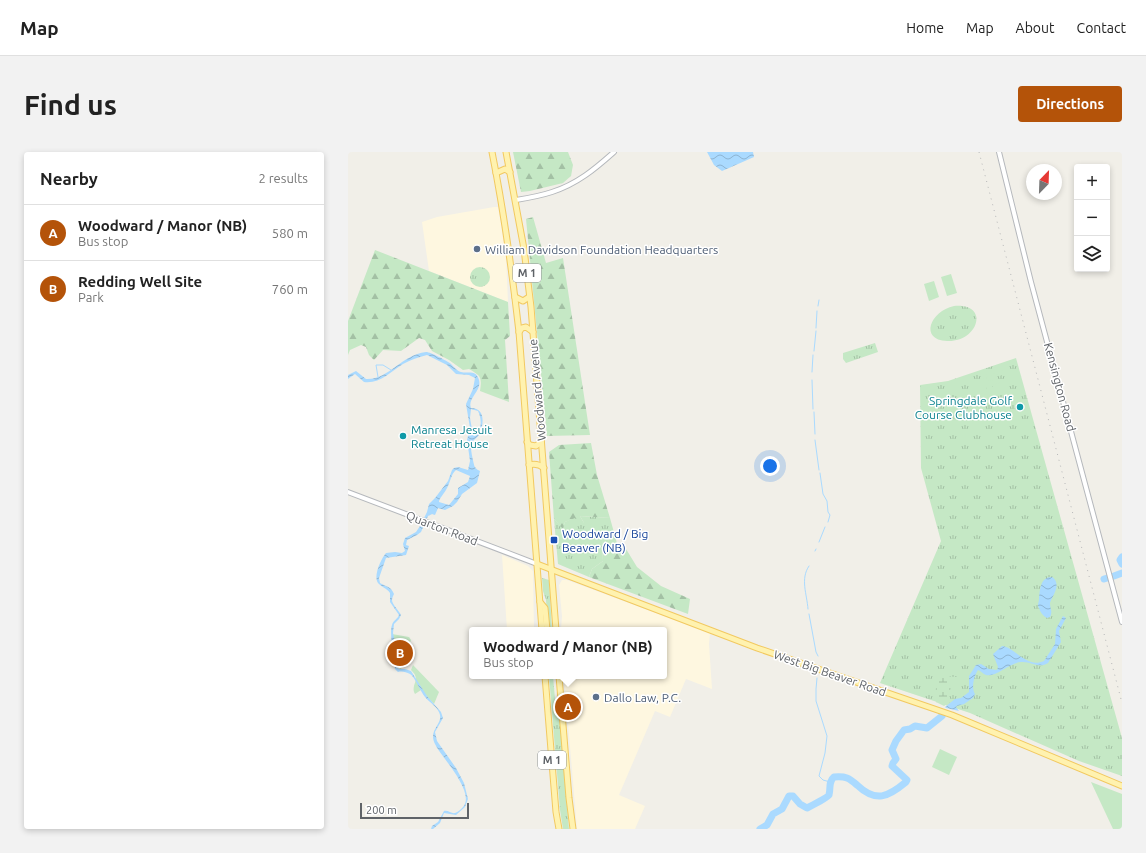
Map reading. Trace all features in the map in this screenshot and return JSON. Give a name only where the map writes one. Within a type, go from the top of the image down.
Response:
[{"type":"main road","name":"Woodward Avenue","points":[[492,152],[507,233],[515,298],[527,442]]},
{"type":"main road","name":"Woodward Avenue","points":[[506,152],[524,249],[533,332],[556,627]]},
{"type":"main road","points":[[496,173],[505,170],[510,172]]},
{"type":"main road","points":[[515,298],[523,301],[529,296]]},
{"type":"main road","points":[[519,332],[522,328],[526,328],[533,332]]},
{"type":"main road","points":[[527,442],[530,445],[536,446],[542,442]]},
{"type":"main road","name":"M 1","points":[[527,442],[542,627]]},
{"type":"main road","points":[[529,465],[539,465],[544,468]]},
{"type":"main road","name":"West Big Beaver Road","points":[[537,564],[757,648],[952,715],[1122,786]]},
{"type":"main road","points":[[540,601],[545,608],[547,627]]},
{"type":"main road","name":"M 1","points":[[545,679],[556,812],[559,829]]},
{"type":"main road","points":[[557,679],[561,691]]},
{"type":"main road","name":"M 1","points":[[559,679],[573,829]]},
{"type":"street","points":[[516,200],[552,192],[573,183],[593,171],[614,152]]},
{"type":"street","name":"Kensington Road","points":[[999,152],[1031,282],[1122,622]]},
{"type":"street","name":"Quarton Road","points":[[348,492],[537,564]]},
{"type":"shaded area","points":[[498,207],[506,256],[508,302],[429,271],[422,222],[437,217]]},
{"type":"shaded area","points":[[502,555],[528,566],[533,571],[534,627],[507,627]]},
{"type":"shaded area","points":[[562,580],[567,580],[710,633],[709,644],[712,689],[686,679],[670,717],[655,711],[619,795],[645,806],[635,829],[577,829],[564,679],[667,679],[667,627],[561,627],[562,616],[559,585]]},
{"type":"green space","points":[[513,152],[568,152],[573,165],[571,176],[563,183],[521,192]]},
{"type":"green space","points":[[533,217],[546,263],[563,258],[590,435],[547,436],[526,219]]},
{"type":"green space","points":[[375,250],[508,302],[510,336],[505,340],[509,402],[480,391],[481,380],[476,373],[469,369],[463,370],[449,360],[432,351],[425,340],[419,338],[401,351],[383,350],[374,360],[369,355],[366,347],[361,345],[350,350],[348,355],[348,321]]},
{"type":"green space","points":[[480,267],[487,270],[490,277],[487,284],[480,287],[473,284],[470,277],[473,270]]},
{"type":"green space","points":[[951,274],[957,293],[947,296],[941,277]]},
{"type":"green space","points":[[934,281],[939,297],[929,301],[924,284]]},
{"type":"green space","points":[[954,306],[966,307],[973,310],[976,316],[976,323],[973,330],[958,340],[947,341],[938,339],[933,336],[931,325],[939,313]]},
{"type":"green space","points":[[875,343],[878,352],[846,363],[843,359],[843,353]]},
{"type":"green space","points":[[1016,358],[1122,738],[1122,776],[1079,761],[970,713],[880,683],[941,541],[921,468],[920,385],[948,381]]},
{"type":"green space","points":[[994,367],[1003,371],[1003,374],[1000,376],[993,373],[988,381],[1002,379],[1002,382],[993,385],[993,392],[990,395],[987,394],[986,387],[981,387],[978,381],[981,378],[985,379],[988,377],[986,374],[991,372]]},
{"type":"green space","points":[[591,443],[597,475],[610,518],[580,516],[584,523],[578,523],[575,518],[565,522],[563,529],[554,519],[549,452],[559,445]]},
{"type":"green space","points":[[580,516],[610,518],[618,547],[611,552],[607,532],[602,540],[603,561],[592,569],[589,577],[558,564],[554,519],[563,528],[565,522],[575,517],[584,523]]},
{"type":"green space","points":[[607,531],[611,552],[623,544],[637,567],[661,586],[690,599],[688,614],[589,577],[592,569],[603,561],[602,540]]},
{"type":"green space","points":[[542,578],[549,580],[552,627],[548,627],[546,600],[543,591]]},
{"type":"green space","points":[[392,634],[409,637],[411,640],[401,669],[394,666]]},
{"type":"green space","points":[[413,665],[439,692],[434,704],[421,690],[415,694],[414,689],[416,679],[411,670]]},
{"type":"green space","points":[[941,676],[956,677],[957,680],[952,684],[948,697],[950,702],[944,706],[936,702],[935,699],[936,680]]},
{"type":"green space","points":[[549,679],[553,679],[556,710],[560,722],[569,829],[563,829],[560,810]]},
{"type":"green space","points":[[940,749],[957,757],[949,775],[932,767]]},
{"type":"green space","points":[[1091,782],[1122,794],[1122,829],[1113,829]]},
{"type":"water","points":[[707,152],[753,152],[754,157],[722,171],[714,165]]},
{"type":"water","points":[[426,352],[431,353],[451,364],[457,370],[476,374],[479,384],[470,404],[471,408],[479,410],[483,421],[480,433],[471,446],[474,466],[480,471],[477,483],[462,494],[453,506],[445,510],[438,508],[435,515],[432,514],[428,516],[421,532],[407,540],[406,545],[409,546],[406,555],[386,558],[379,578],[380,583],[393,591],[394,594],[392,602],[401,615],[394,624],[393,633],[398,668],[411,671],[427,696],[441,712],[443,718],[435,732],[437,741],[456,768],[464,783],[468,799],[465,807],[456,815],[444,813],[440,823],[433,829],[431,829],[432,826],[438,822],[444,811],[455,813],[463,807],[466,801],[465,793],[456,775],[438,750],[433,739],[434,731],[440,719],[439,712],[425,697],[416,681],[410,674],[406,672],[398,672],[395,669],[391,629],[394,621],[399,615],[390,602],[390,593],[378,583],[376,576],[380,563],[386,553],[402,553],[405,551],[403,544],[405,538],[416,532],[427,512],[429,504],[448,481],[452,470],[458,467],[468,470],[470,461],[467,440],[470,428],[466,404],[473,389],[475,378],[469,375],[456,374],[447,365],[427,355],[398,367],[385,377],[375,381],[364,382],[355,374],[348,379],[348,375],[356,371],[366,379],[382,376],[402,362],[417,354]],"holes":[[[471,409],[478,411],[480,417],[480,428],[475,436],[473,435],[470,418]],[[456,470],[470,476],[468,482],[458,488],[458,494],[449,505],[439,502]]]},
{"type":"water","points":[[1052,577],[1057,586],[1050,603],[1051,615],[1047,618],[1041,612],[1038,604],[1041,585],[1045,579]]},
{"type":"water","points":[[1063,616],[1066,618],[1059,631],[1061,642],[1048,663],[1045,665],[1038,665],[1021,662],[1013,664],[990,675],[985,675],[978,670],[975,675],[973,689],[975,694],[973,698],[964,704],[957,706],[956,707],[959,711],[945,707],[955,699],[961,698],[969,692],[969,676],[976,665],[981,664],[989,669],[997,670],[998,667],[993,654],[1002,646],[1007,647],[1026,660],[1038,663],[1044,661],[1055,644],[1056,629]]},
{"type":"waterway","points":[[818,306],[819,300]]},
{"type":"waterway","points":[[816,328],[817,311]]},
{"type":"waterway","points":[[814,351],[816,331]]},
{"type":"waterway","points":[[812,372],[813,355]]},
{"type":"waterway","points":[[378,377],[376,365],[383,365],[391,370]]},
{"type":"waterway","points":[[812,380],[813,409]]},
{"type":"waterway","points":[[814,412],[815,434]]},
{"type":"waterway","points":[[815,440],[819,470]]},
{"type":"waterway","points":[[820,473],[823,494],[827,501],[828,512],[830,515],[828,522]]},
{"type":"waterway","points":[[819,542],[825,527]]},
{"type":"waterway","points":[[1122,557],[1120,560],[1122,564]]},
{"type":"waterway","points":[[808,609],[804,581],[806,571],[809,566]]},
{"type":"waterway","points":[[1104,579],[1122,573]]},
{"type":"waterway","points":[[809,614],[818,656]]},
{"type":"waterway","points":[[817,678],[816,701],[827,736],[825,753],[819,776],[823,780],[830,782]]},
{"type":"waterway","points":[[760,829],[767,825],[773,814],[782,809],[789,796],[793,796],[800,804],[807,808],[828,796],[831,781],[834,777],[847,778],[864,791],[876,796],[882,796],[893,791],[907,780],[892,766],[896,759],[892,750],[896,741],[904,730],[915,726],[927,728],[942,716]]},
{"type":"railway","points":[[979,152],[1122,703]]},
{"type":"place","name":"William Davidson Foundation Headquarters","points":[[477,249]]},
{"type":"place","name":"Springdale Golf Course Clubhouse","points":[[1020,407]]},
{"type":"place","name":"Manresa Jesuit Retreat House","points":[[403,436]]},
{"type":"place","name":"Woodward / Big Beaver (NB)","points":[[554,540]]},
{"type":"place","name":"Redding Well Site","points":[[400,653]]},
{"type":"place","name":"Dallo Law, P.C.","points":[[596,697]]},
{"type":"place","name":"Woodward / Manor (NB)","points":[[568,707]]}]
